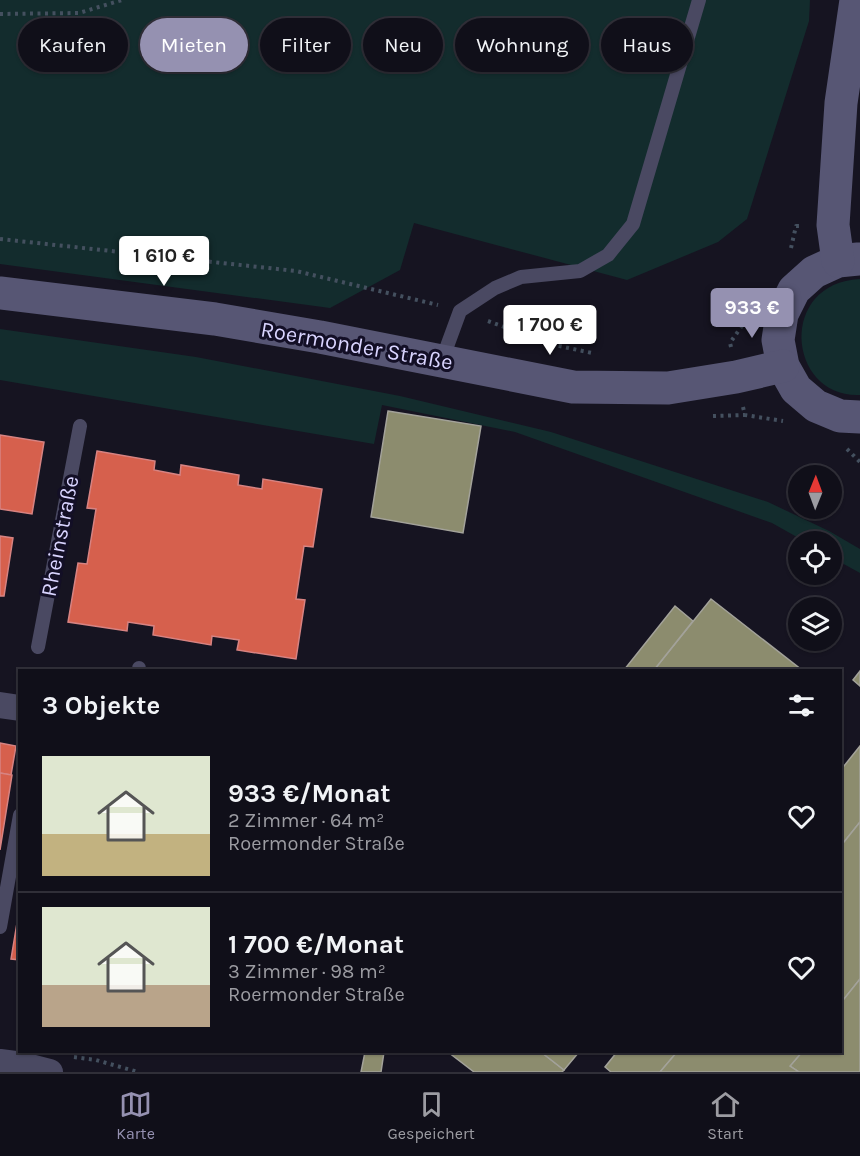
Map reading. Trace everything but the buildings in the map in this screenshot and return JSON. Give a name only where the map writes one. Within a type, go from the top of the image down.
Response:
[{"type":"main road","points":[[856,0],[841,103],[833,225],[849,260],[814,272],[794,290],[782,314],[778,340],[783,366],[796,388],[816,406],[840,416],[860,417]]},
{"type":"main road","name":"Roermonder Straße","points":[[0,293],[215,320],[320,337],[573,387],[668,388],[736,377],[783,366]]},
{"type":"street","points":[[0,705],[18,708]]},
{"type":"street","points":[[0,1062],[23,1065],[58,1064]]},
{"type":"lane","points":[[442,360],[460,311],[495,288],[521,278],[580,271],[608,255],[633,224],[699,0]]},
{"type":"lane","name":"Rheinstraße","points":[[38,647],[80,426]]},
{"type":"lane","points":[[0,927],[18,826]]},
{"type":"path","points":[[0,14],[79,13],[122,0]]},
{"type":"path","points":[[0,240],[296,272],[460,311],[550,344],[601,354]]},
{"type":"path","points":[[720,345],[730,343]]},
{"type":"path","points":[[58,1064],[96,1060],[138,1072]]},
{"type":"green space","points":[[0,0],[810,0],[809,21],[747,219],[718,242],[627,280],[414,223],[400,270],[330,308],[0,264]]},
{"type":"green space","points":[[860,279],[860,395],[836,391],[818,379],[806,361],[802,340],[804,318],[815,299],[833,285]]},
{"type":"green space","points":[[0,329],[196,357],[400,396],[551,432],[768,502],[788,512],[788,519],[804,519],[829,531],[788,532],[772,523],[515,432],[382,405],[374,444],[0,380]]},
{"type":"green space","points":[[842,539],[860,549],[860,573],[842,563]]}]
